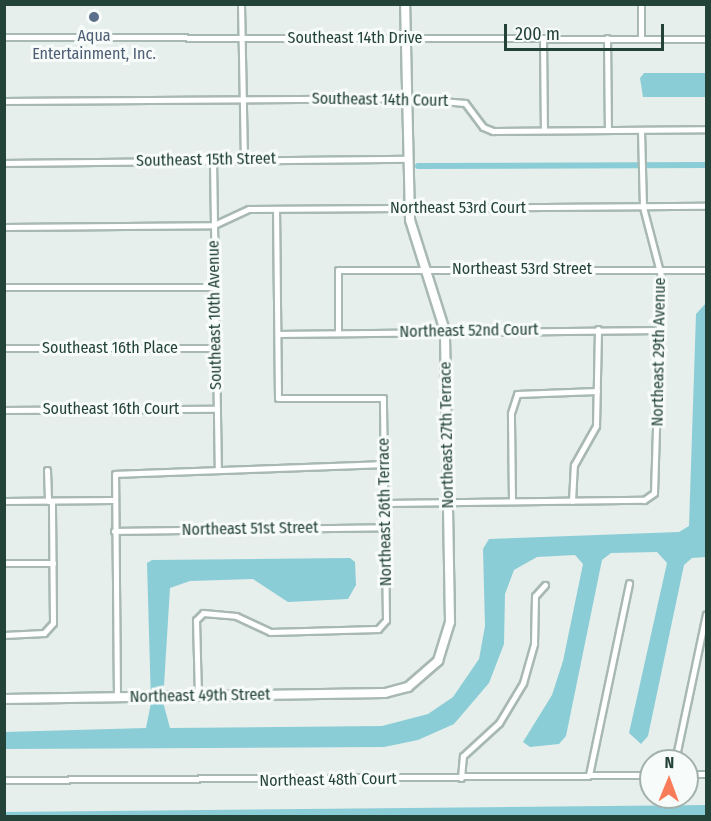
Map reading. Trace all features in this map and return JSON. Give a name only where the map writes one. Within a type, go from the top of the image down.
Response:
[{"type":"street","points":[[241,4],[244,160]]},
{"type":"street","name":"Northeast 27th Terrace","points":[[396,691],[431,670],[449,635],[445,331],[410,208],[405,4]]},
{"type":"street","points":[[641,4],[641,39]]},
{"type":"street","name":"Southeast 14th Drive","points":[[4,37],[706,39]]},
{"type":"street","points":[[543,38],[544,130]]},
{"type":"street","points":[[607,38],[608,129]]},
{"type":"street","name":"Southeast 14th Court","points":[[4,101],[407,98],[465,103],[487,129],[706,129]]},
{"type":"street","name":"Northeast 29th Avenue","points":[[572,501],[650,497],[656,486],[661,268],[643,207],[641,130]]},
{"type":"street","name":"Southeast 15th Street","points":[[4,163],[408,159]]},
{"type":"street","name":"Southeast 10th Avenue","points":[[213,160],[218,470]]},
{"type":"street","name":"Northeast 53rd Court","points":[[214,225],[241,211],[276,209],[706,206]]},
{"type":"street","points":[[276,209],[278,334]]},
{"type":"street","points":[[4,227],[214,225]]},
{"type":"street","name":"Northeast 53rd Street","points":[[338,333],[338,270],[661,268],[706,270]]},
{"type":"street","points":[[4,287],[215,286]]},
{"type":"street","points":[[385,503],[572,501],[574,465],[596,426],[598,329]]},
{"type":"street","name":"Northeast 52nd Court","points":[[278,334],[660,330]]},
{"type":"street","name":"Northeast 26th Terrace","points":[[198,696],[199,616],[226,614],[270,632],[384,626],[383,398],[278,398],[278,334]]},
{"type":"street","name":"Southeast 16th Place","points":[[4,348],[216,348]]},
{"type":"street","points":[[512,501],[511,413],[517,394],[597,391]]},
{"type":"street","name":"Southeast 16th Court","points":[[4,410],[217,409]]},
{"type":"street","points":[[117,698],[113,480],[120,471],[218,470],[240,466],[384,464]]},
{"type":"street","points":[[4,635],[49,629],[54,617],[47,470]]},
{"type":"street","points":[[4,501],[113,500]]},
{"type":"street","name":"Northeast 51st Street","points":[[114,531],[385,527]]},
{"type":"street","points":[[4,563],[53,563]]},
{"type":"street","points":[[589,775],[629,583]]},
{"type":"street","points":[[461,778],[463,756],[499,723],[523,683],[534,644],[535,596],[545,585]]},
{"type":"street","points":[[678,749],[706,614]]},
{"type":"street","name":"Northeast 49th Street","points":[[4,699],[396,691]]},
{"type":"street","name":"Northeast 48th Court","points":[[4,780],[639,775]]},
{"type":"water","points":[[644,73],[706,73],[706,97],[643,97],[640,78]]},
{"type":"water","points":[[706,303],[706,557],[692,558],[684,565],[648,736],[641,744],[629,733],[667,563],[657,552],[611,553],[602,560],[566,736],[559,744],[530,747],[523,742],[552,695],[563,661],[583,564],[575,555],[537,557],[514,570],[505,594],[504,644],[489,683],[454,724],[418,740],[384,747],[5,749],[4,732],[146,728],[151,703],[147,563],[152,560],[350,558],[355,562],[356,585],[348,599],[288,602],[253,579],[190,581],[170,588],[163,702],[170,728],[382,726],[428,714],[453,697],[479,659],[485,626],[483,549],[489,539],[679,532],[689,526],[696,314]]},
{"type":"water","points":[[699,805],[706,805],[706,816],[4,816],[5,812],[639,806],[639,809],[699,809]]},
{"type":"waterway","points":[[418,166],[706,165]]},
{"type":"place","name":"Aqua Entertainment, Inc.","points":[[94,17]]}]
